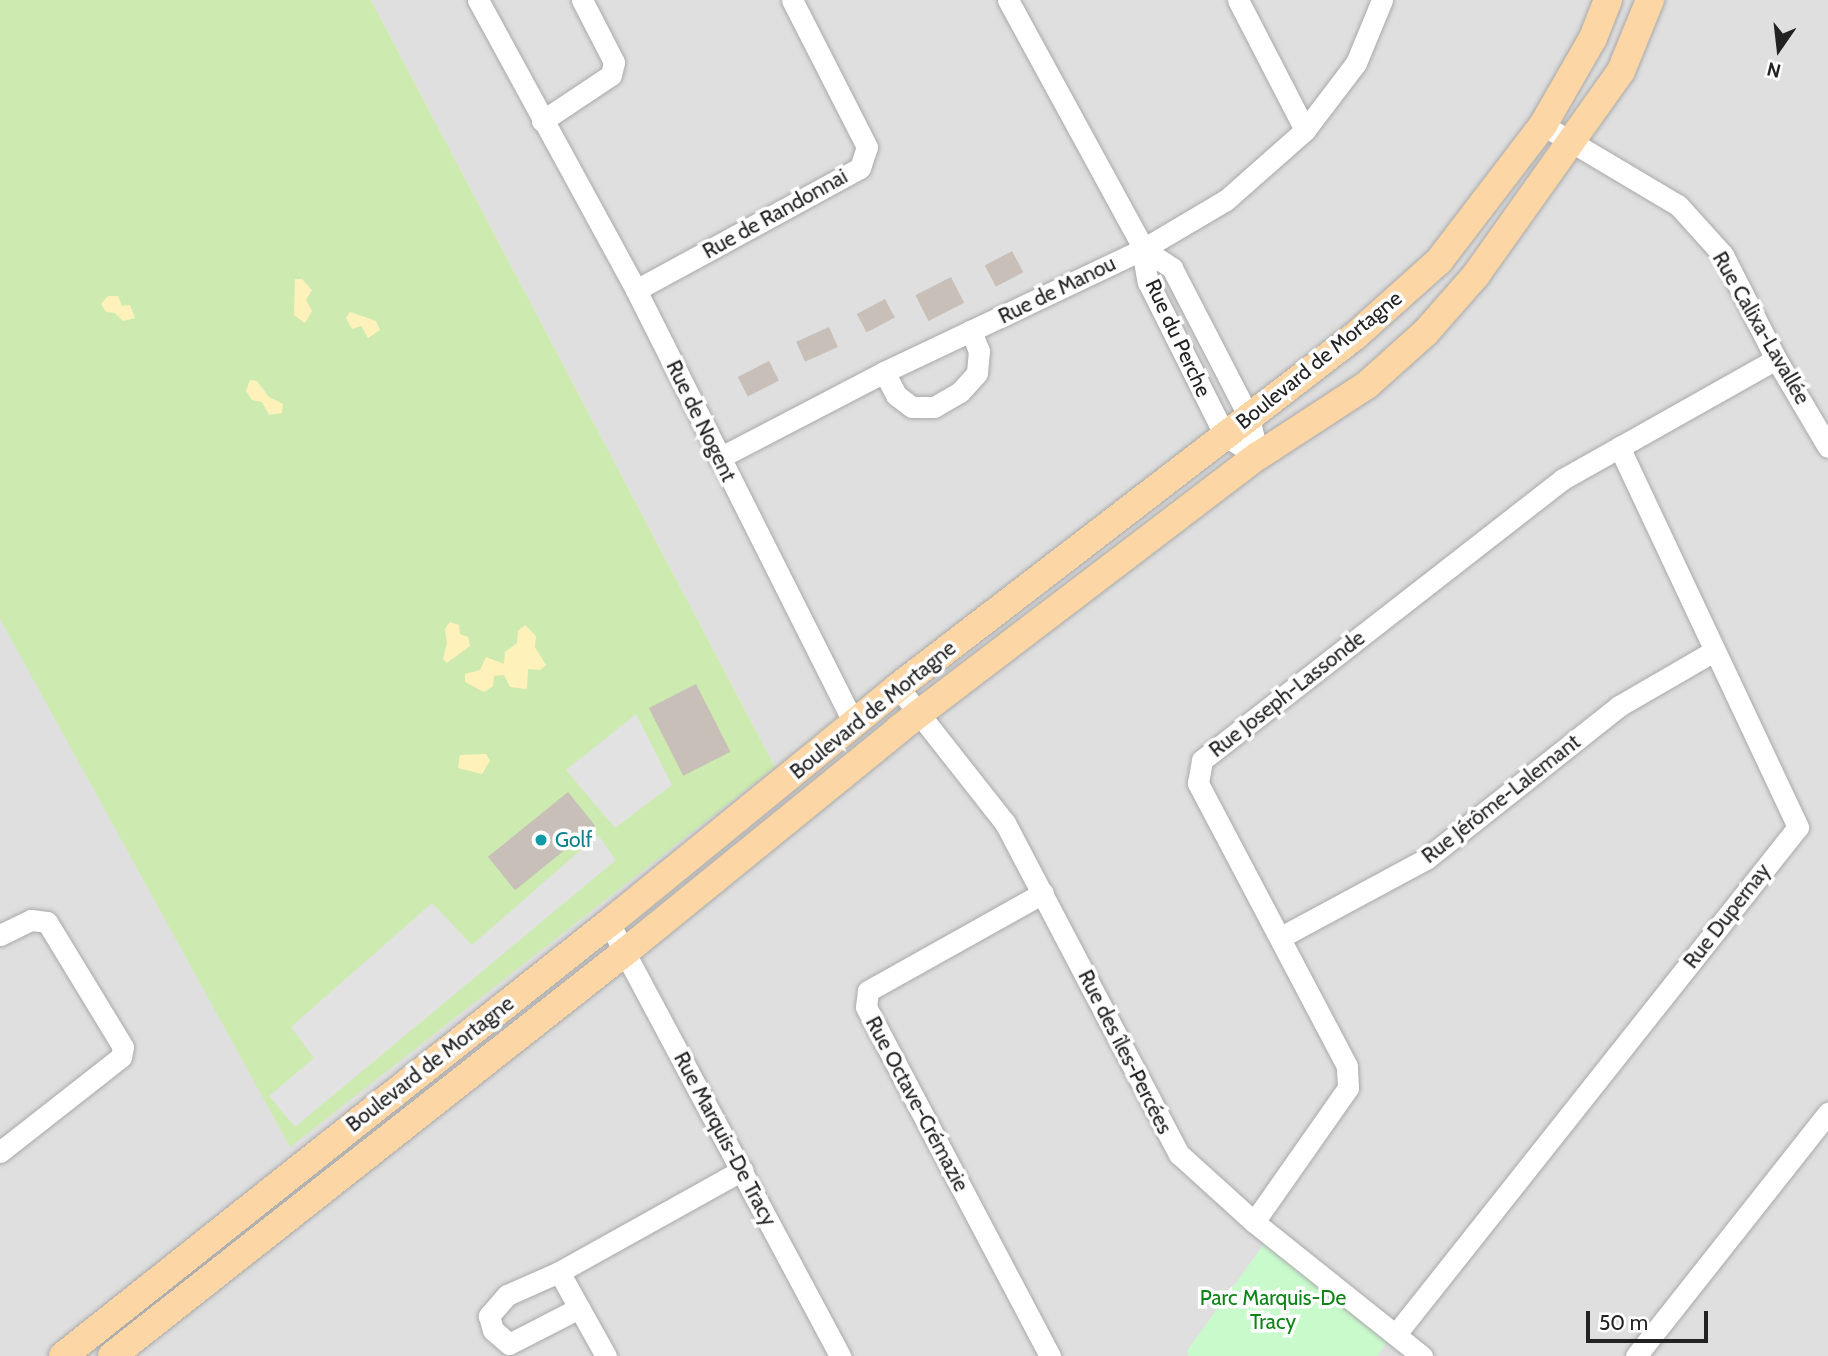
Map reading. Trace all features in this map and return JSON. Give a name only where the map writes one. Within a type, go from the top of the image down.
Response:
[{"type":"main road","name":"Boulevard de Mortagne","points":[[63,1356],[609,923],[898,687],[1355,336],[1439,261],[1543,125],[1593,37],[1608,0]]},
{"type":"main road","name":"Boulevard de Mortagne","points":[[113,1356],[625,952],[919,715],[1258,456],[1367,386],[1426,332],[1476,275],[1573,143],[1621,71],[1650,0]]},
{"type":"street","name":"Rue de Nogent","points":[[478,0],[636,290],[854,724]]},
{"type":"street","points":[[542,121],[611,75],[614,62],[582,0]]},
{"type":"street","name":"Rue de Randonnai","points":[[636,290],[860,168],[867,147],[792,0]]},
{"type":"street","name":"Rue du Perche","points":[[1008,0],[1143,249],[1148,282],[1225,436]]},
{"type":"street","points":[[1238,0],[1305,130]]},
{"type":"street","name":"Rue de Manou","points":[[719,458],[884,373],[1143,249],[1226,200],[1305,130],[1356,63],[1382,0]]},
{"type":"street","name":"Rue Calixa-Lavallée","points":[[1543,125],[1678,205],[1723,255],[1776,359],[1825,434]]},
{"type":"street","name":"Rue du Perche","points":[[1143,249],[1172,268],[1249,417],[1258,456]]},
{"type":"street","points":[[884,373],[896,395],[912,407],[934,407],[960,392],[977,373],[979,351],[971,331]]},
{"type":"street","name":"Rue Joseph-Lassonde","points":[[1254,1222],[1348,1088],[1347,1066],[1198,783],[1202,760],[1563,479],[1776,359]]},
{"type":"street","points":[[1225,436],[1258,456]]},
{"type":"street","name":"Rue Dupernay","points":[[1396,1334],[1798,827],[1619,447]]},
{"type":"street","name":"Rue Jérôme-Lalemant","points":[[1281,937],[1426,859],[1619,706],[1714,650]]},
{"type":"street","name":"Rue des îles-Percées","points":[[898,687],[1005,823],[1179,1154],[1254,1222],[1422,1356]]},
{"type":"street","name":"Rue Octave-Crémazie","points":[[1043,894],[868,991],[866,1007],[1050,1356]]},
{"type":"street","points":[[0,935],[31,920],[47,922],[123,1047],[121,1057],[0,1153]]},
{"type":"street","name":"Rue Marquis-De Tracy","points":[[609,923],[840,1356]]},
{"type":"street","points":[[1636,1356],[1828,1113]]},
{"type":"street","points":[[579,1308],[509,1344],[492,1330],[489,1316],[507,1295],[559,1272],[742,1171]]},
{"type":"street","points":[[559,1272],[607,1356]]},
{"type":"shaded area","points":[[371,0],[1828,0],[1828,1356],[0,1356],[0,611],[775,767]]},
{"type":"shaded area","points":[[636,714],[672,785],[615,828],[566,770]]},
{"type":"shaded area","points":[[598,835],[616,860],[295,1127],[269,1096],[314,1058],[291,1027],[432,903],[472,945]]},
{"type":"green space","points":[[0,0],[371,0],[775,767],[290,1147],[0,619]]},
{"type":"green space","name":"Parc Marquis-De Tracy","points":[[1264,1244],[1389,1339],[1377,1356],[1189,1356],[1187,1351]]},
{"type":"sand","points":[[295,279],[302,279],[312,290],[306,300],[312,311],[305,323],[294,315]]},
{"type":"sand","points":[[108,296],[118,296],[122,306],[130,305],[135,318],[123,321],[115,313],[106,312],[101,304]]},
{"type":"sand","points":[[350,312],[376,321],[380,330],[368,338],[361,326],[352,329],[346,318]]},
{"type":"sand","points":[[250,380],[257,381],[269,397],[283,404],[282,413],[269,415],[262,402],[252,400],[246,391]]},
{"type":"sand","points":[[450,622],[459,625],[460,634],[468,637],[470,646],[447,663],[443,659],[447,643],[445,629]]},
{"type":"sand","points":[[525,625],[536,636],[535,647],[546,665],[540,670],[528,669],[527,689],[510,687],[504,675],[494,676],[493,686],[484,692],[465,682],[465,674],[480,670],[486,657],[504,664],[505,652],[517,643],[518,631]]},
{"type":"sand","points":[[486,754],[490,761],[482,774],[458,768],[460,755]]},
{"type":"building","points":[[1012,251],[1023,272],[996,287],[985,266]]},
{"type":"building","points":[[951,277],[964,303],[929,321],[915,295]]},
{"type":"building","points":[[885,299],[895,318],[867,333],[857,314]]},
{"type":"building","points":[[829,327],[838,347],[805,362],[796,342]]},
{"type":"building","points":[[769,361],[779,381],[748,396],[738,377]]},
{"type":"building","points":[[696,684],[731,752],[683,776],[649,708]]},
{"type":"building","name":"Golf","points":[[568,792],[595,825],[515,890],[488,857]]},
{"type":"place","name":"Golf","points":[[541,840]]}]
